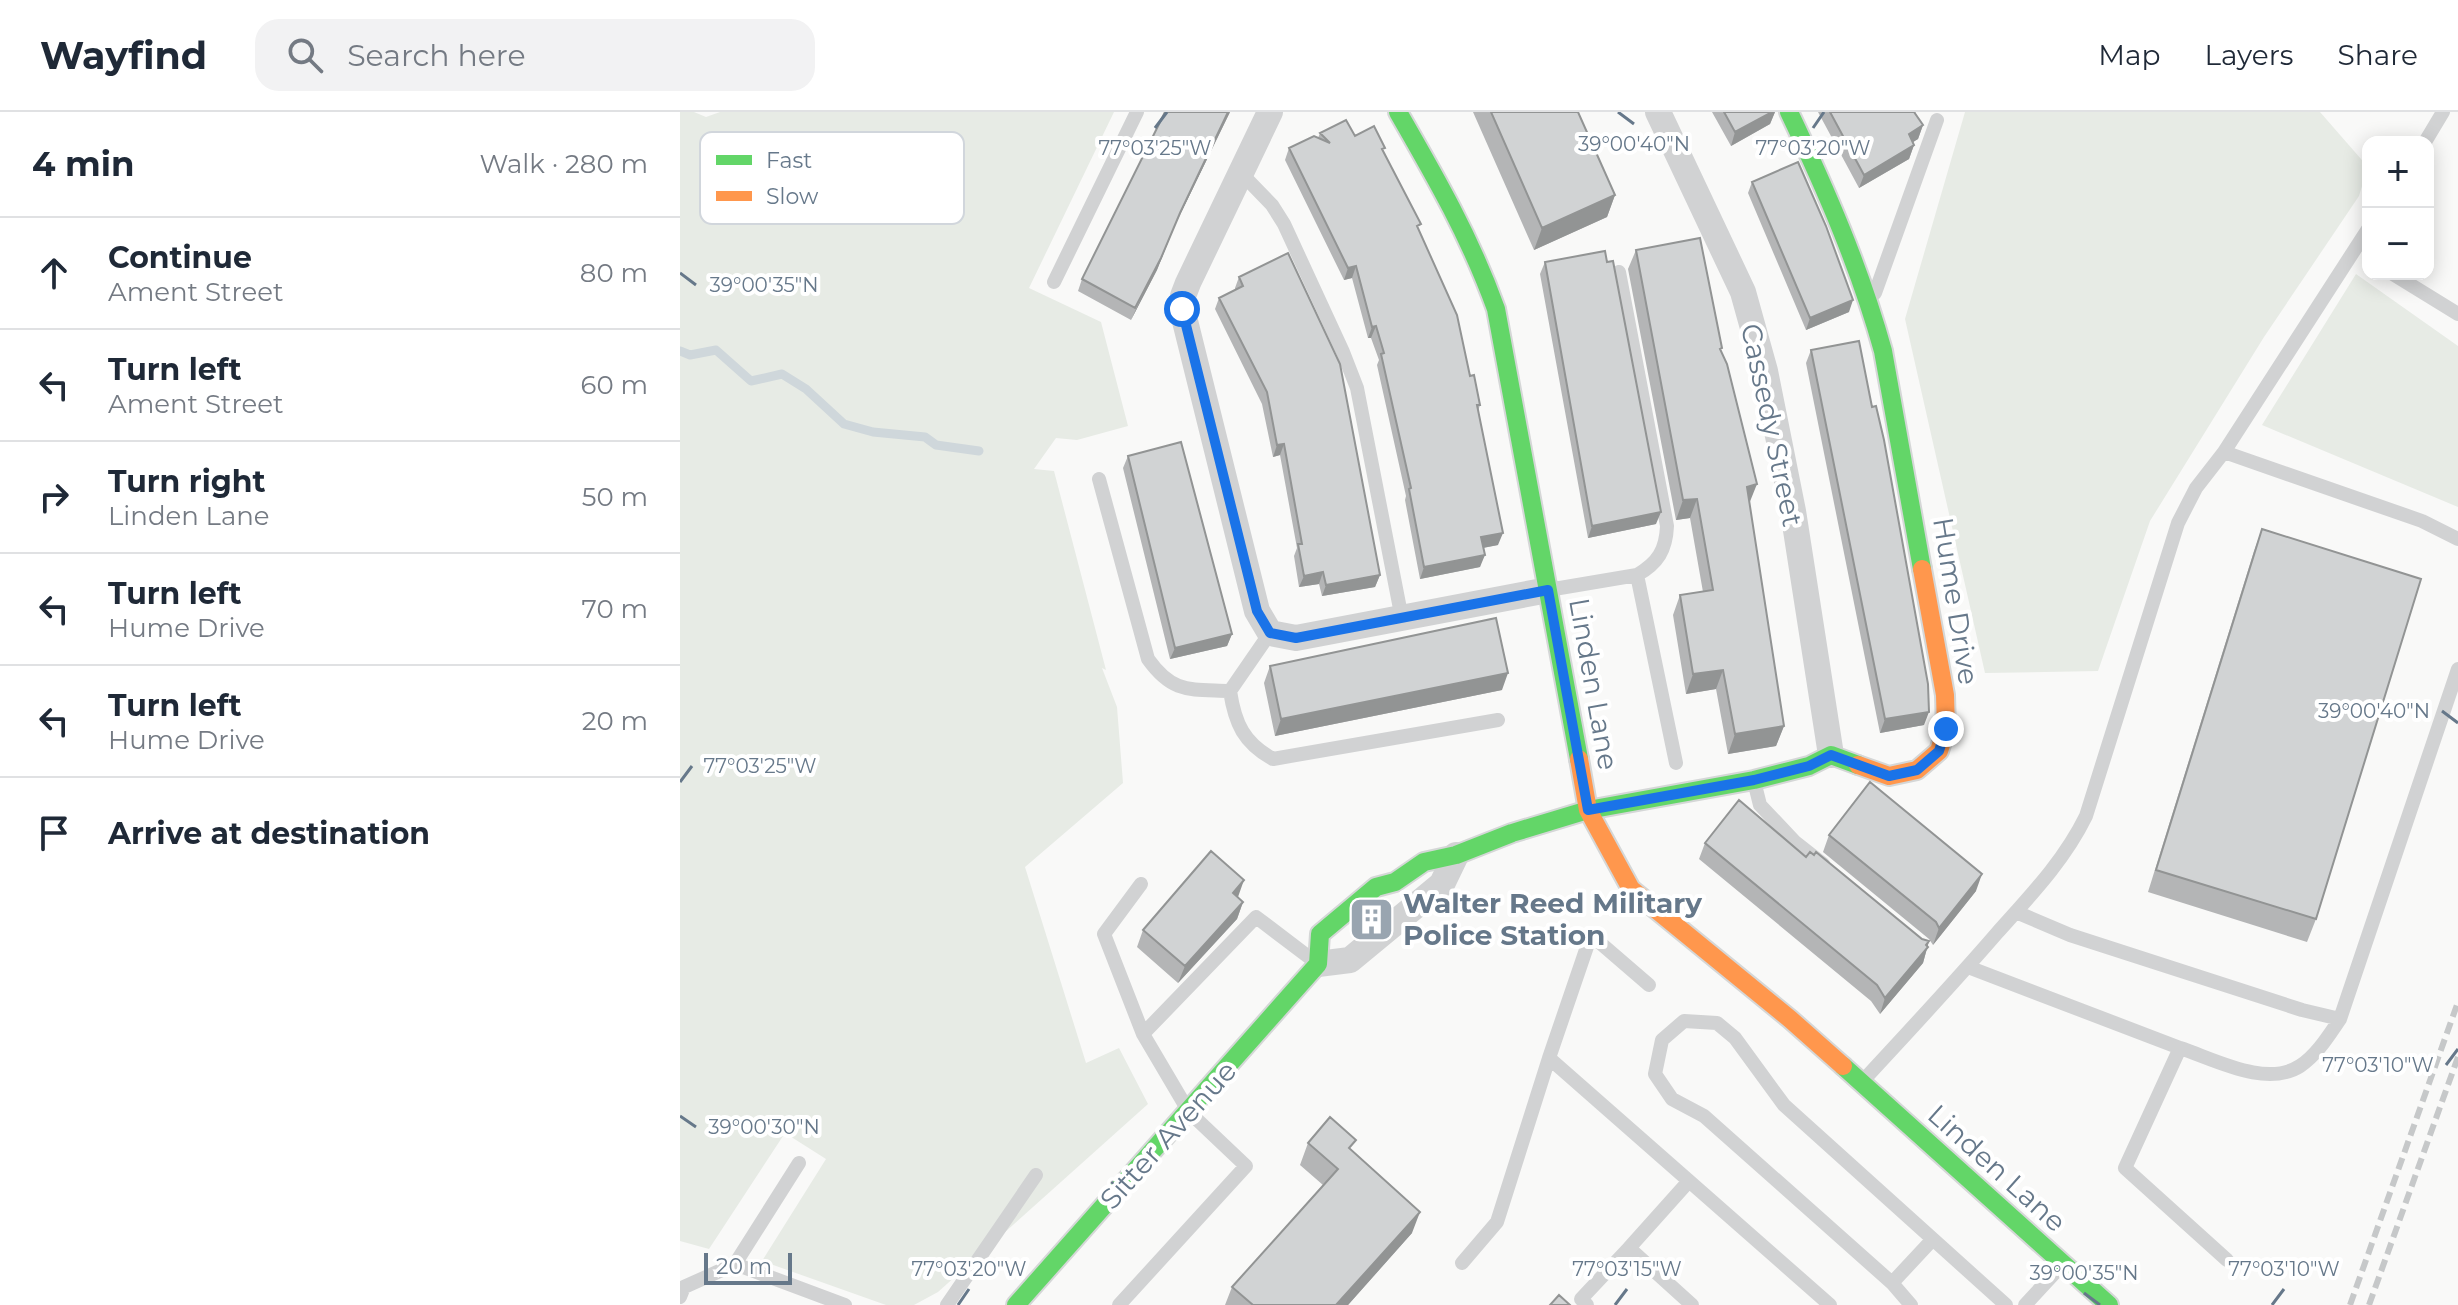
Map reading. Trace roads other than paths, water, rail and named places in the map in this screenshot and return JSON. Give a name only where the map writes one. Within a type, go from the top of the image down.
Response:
[{"type":"street","name":"Linden Lane","points":[[1398,112],[1454,209],[1496,309],[1588,810],[1608,851],[1631,889],[1790,1019],[2109,1305]]},
{"type":"street","name":"Cassedy Street","points":[[1658,112],[1743,292],[1765,371],[1793,511],[1831,755]]},
{"type":"street","name":"Hume Drive","points":[[1789,112],[1831,203],[1871,303],[1902,448],[1945,695],[1946,729],[1939,751],[1917,770],[1889,776],[1831,755]]},
{"type":"street","points":[[1264,114],[1188,283],[1182,309],[1257,611],[1270,633],[1296,638],[1548,590]]},
{"type":"street","points":[[1588,810],[1754,780],[1809,766],[1831,755]]},
{"type":"street","name":"Sitter Avenue","points":[[1018,1304],[1318,964],[1320,934],[1376,887],[1395,882],[1424,862],[1456,855],[1512,833],[1588,810]]},
{"type":"street","points":[[1318,964],[1350,960],[1442,884],[1456,855]]},
{"type":"lane","points":[[1054,282],[1137,112]]},
{"type":"lane","points":[[2429,136],[2443,112]]},
{"type":"lane","points":[[1871,303],[1937,120]]},
{"type":"lane","points":[[1240,172],[1272,205],[1284,224],[1357,388],[1402,619]]},
{"type":"lane","points":[[1861,1083],[1968,967],[2072,844],[2086,816],[2178,523],[2196,488],[2224,452],[2362,238]]},
{"type":"lane","points":[[2354,250],[2362,255]]},
{"type":"lane","points":[[1548,590],[1637,575],[1651,567],[1661,556],[1667,542],[1667,526],[1619,272]]},
{"type":"lane","points":[[2403,280],[2458,314]]},
{"type":"lane","points":[[2224,452],[2422,521],[2458,539]]},
{"type":"lane","points":[[1099,479],[1148,659],[1161,677],[1179,689],[1230,691]]},
{"type":"lane","points":[[1637,575],[1676,763]]},
{"type":"lane","points":[[1270,633],[1230,691],[1239,728],[1254,749],[1273,759],[1498,720]]},
{"type":"lane","points":[[1968,967],[2180,1048],[2244,1069],[2272,1075],[2299,1067],[2320,1048],[2340,1019],[2458,669]]},
{"type":"lane","points":[[1754,780],[1760,805],[1795,842],[1830,870]]},
{"type":"lane","points":[[1119,1305],[1246,1166],[1189,1112],[1143,1034],[1104,934],[1141,884]]},
{"type":"lane","points":[[2016,912],[2084,940],[2302,1010],[2340,1019]]},
{"type":"lane","points":[[1143,1034],[1256,917],[1318,964]]},
{"type":"lane","points":[[1462,1263],[1497,1222],[1591,935],[1649,985]]},
{"type":"lane","points":[[1911,1305],[1892,1283],[1704,1116],[1672,1099],[1655,1074],[1662,1040],[1684,1021],[1717,1023],[1735,1038],[1784,1105],[2006,1305]]},
{"type":"lane","points":[[2180,1048],[2125,1168],[2227,1260]]},
{"type":"lane","points":[[1549,1058],[1830,1305]]},
{"type":"lane","points":[[681,1290],[735,1264],[799,1163]]},
{"type":"lane","points":[[947,1305],[1036,1175]]},
{"type":"lane","points":[[1587,1305],[1581,1299],[1689,1181]]},
{"type":"lane","points":[[1892,1283],[1933,1239]]},
{"type":"lane","points":[[1629,1248],[1686,1303]]},
{"type":"lane","points":[[735,1264],[845,1305]]},
{"type":"lane","points":[[2025,1305],[2063,1265]]},
{"type":"waterway","points":[[680,351],[690,355],[716,350],[751,381],[782,374],[806,389],[844,424],[873,432],[925,437],[936,445],[979,451]]},
{"type":"railway","points":[[2350,1305],[2458,1002]]},
{"type":"railway","points":[[2369,1305],[2458,1057]]},
{"type":"place","name":"Walter Reed Military Police Station","points":[[1372,919]]}]
